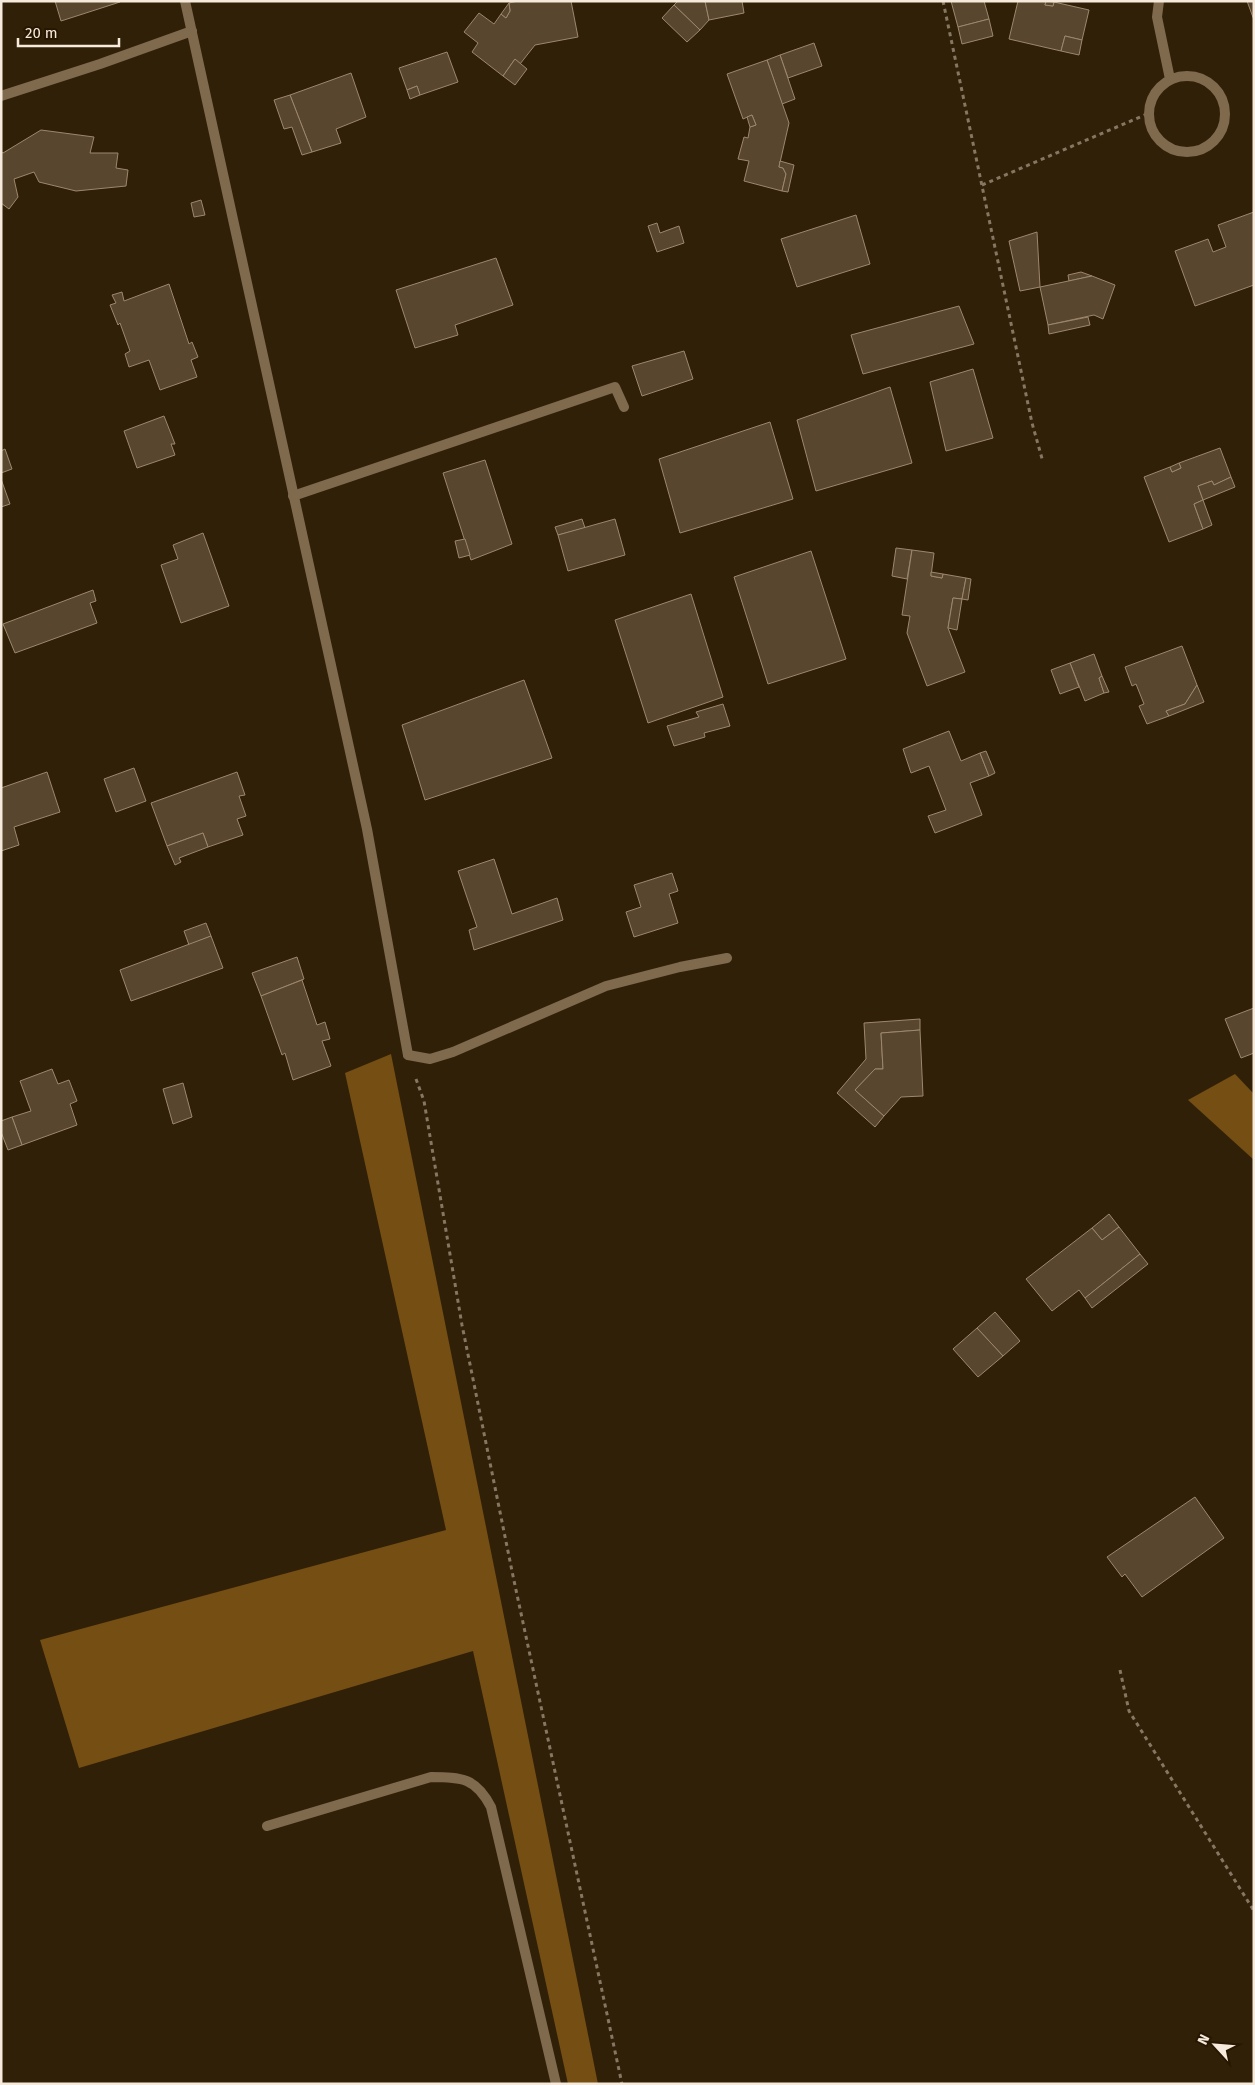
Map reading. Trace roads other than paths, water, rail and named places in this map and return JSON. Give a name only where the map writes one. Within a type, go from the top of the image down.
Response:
[{"type":"street","points":[[186,1],[367,829],[408,1055],[430,1059],[453,1052],[606,986],[680,967],[727,958]]},
{"type":"street","points":[[1158,1],[1157,17],[1170,79]]},
{"type":"street","points":[[1,96],[100,64],[192,31]]},
{"type":"street","points":[[1192,75],[1212,85],[1224,103],[1224,126],[1212,144],[1192,154],[1170,150],[1154,136],[1147,114],[1153,93],[1170,79],[1192,75]]},
{"type":"street","points":[[294,496],[615,387],[624,406]]},
{"type":"street","points":[[267,1826],[431,1777],[455,1777],[471,1782],[483,1791],[491,1807],[556,2084]]}]
